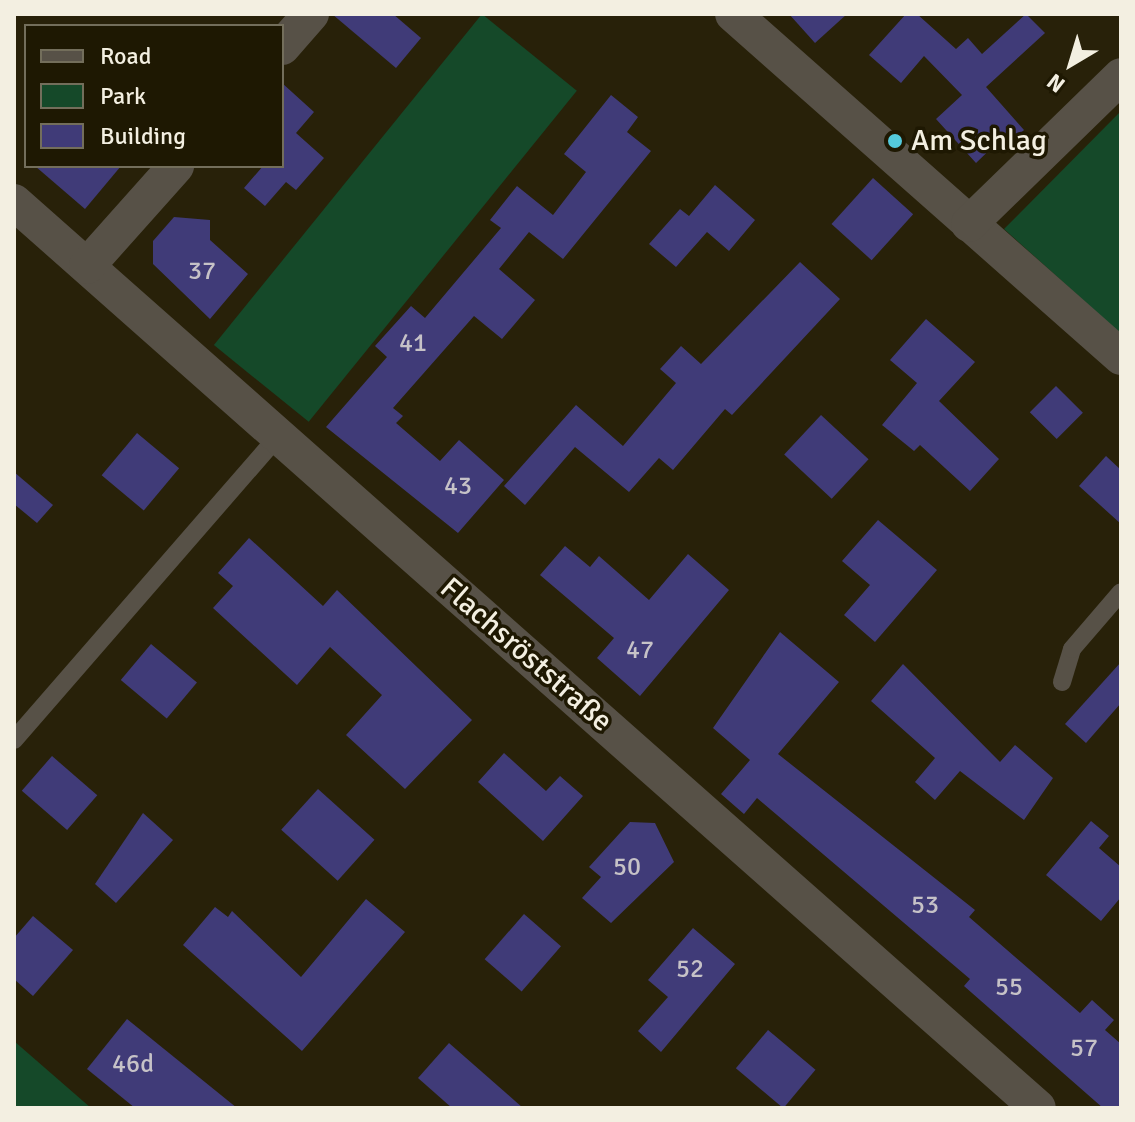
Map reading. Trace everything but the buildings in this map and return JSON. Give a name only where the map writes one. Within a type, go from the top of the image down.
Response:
[{"type":"street","points":[[284,45],[311,14]]},
{"type":"street","points":[[733,14],[1121,357]]},
{"type":"street","points":[[969,224],[1121,76]]},
{"type":"street","points":[[87,266],[174,168]]},
{"type":"street","name":"Flachsröststraße","points":[[14,202],[1038,1108]]},
{"type":"lane","points":[[14,740],[278,436]]},
{"type":"lane","points":[[1062,682],[1072,649],[1121,592]]},
{"type":"green space","points":[[482,14],[577,91],[309,422],[214,345]]},
{"type":"green space","points":[[1121,111],[1121,334],[1004,229]]},
{"type":"green space","points":[[14,1041],[91,1108],[14,1108]]},
{"type":"place","name":"Am Schlag","points":[[895,141]]}]
